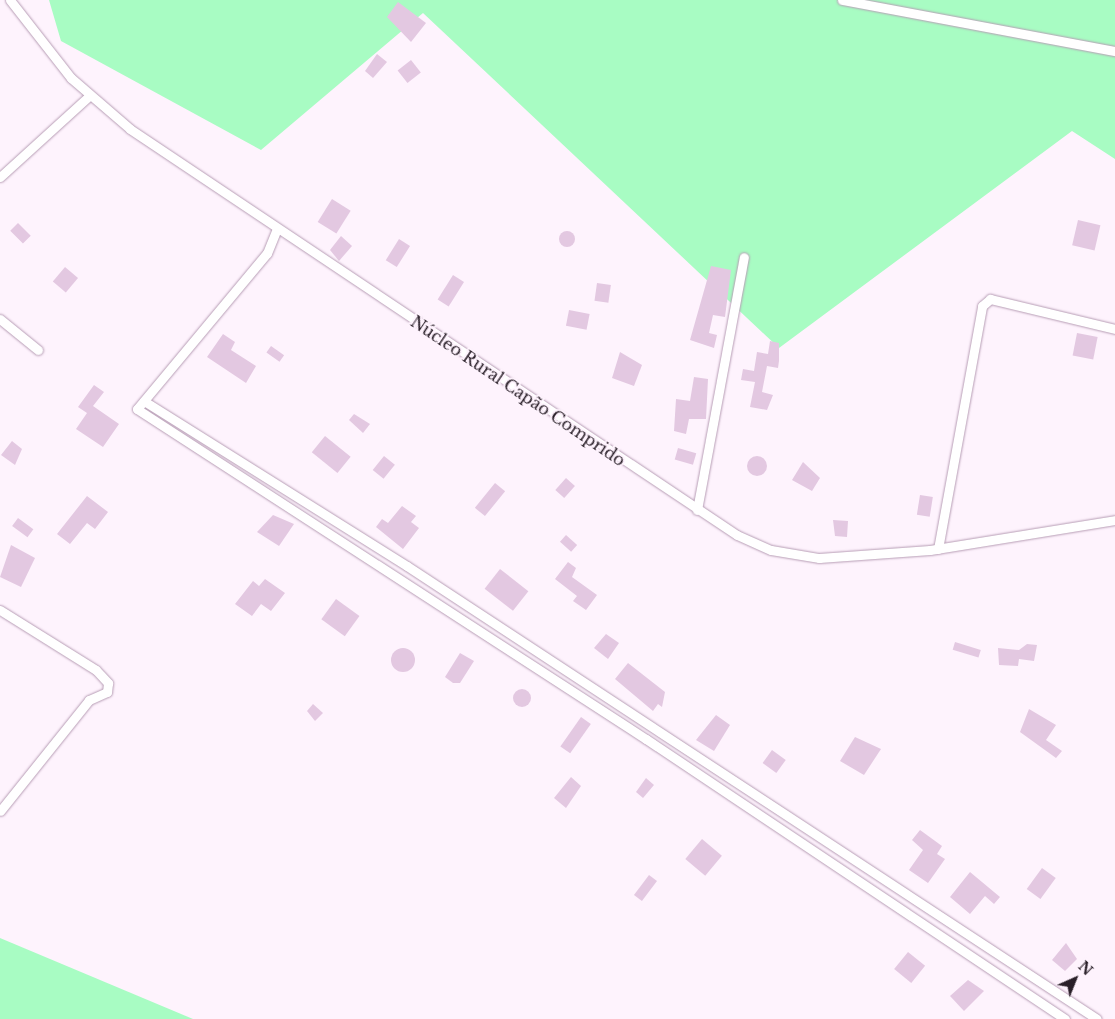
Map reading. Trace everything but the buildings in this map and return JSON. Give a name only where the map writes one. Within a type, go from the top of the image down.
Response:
[{"type":"street","name":"Núcleo Rural Capão Comprido","points":[[10,0],[34,37],[89,96],[276,231],[697,510],[763,546],[809,556],[938,548],[1115,520]]},
{"type":"street","points":[[842,0],[1115,51]]},
{"type":"street","points":[[0,176],[89,96]]},
{"type":"street","points":[[276,231],[267,252],[137,409],[452,614],[1065,1019]]},
{"type":"street","points":[[697,510],[744,258]]},
{"type":"street","points":[[938,548],[982,306],[990,299],[1115,329]]},
{"type":"street","points":[[0,319],[38,350]]},
{"type":"street","points":[[144,401],[460,601],[1097,1019]]},
{"type":"street","points":[[452,614],[460,601]]},
{"type":"street","points":[[0,610],[96,670],[108,683],[107,692],[89,700],[0,811]]},
{"type":"street","points":[[811,851],[820,838]]},
{"type":"street","points":[[934,932],[942,919]]},
{"type":"green space","points":[[49,0],[1115,0],[1115,159],[1072,131],[779,348],[423,13],[261,150],[61,41]]},
{"type":"green space","points":[[0,938],[193,1019],[0,1019]]}]
